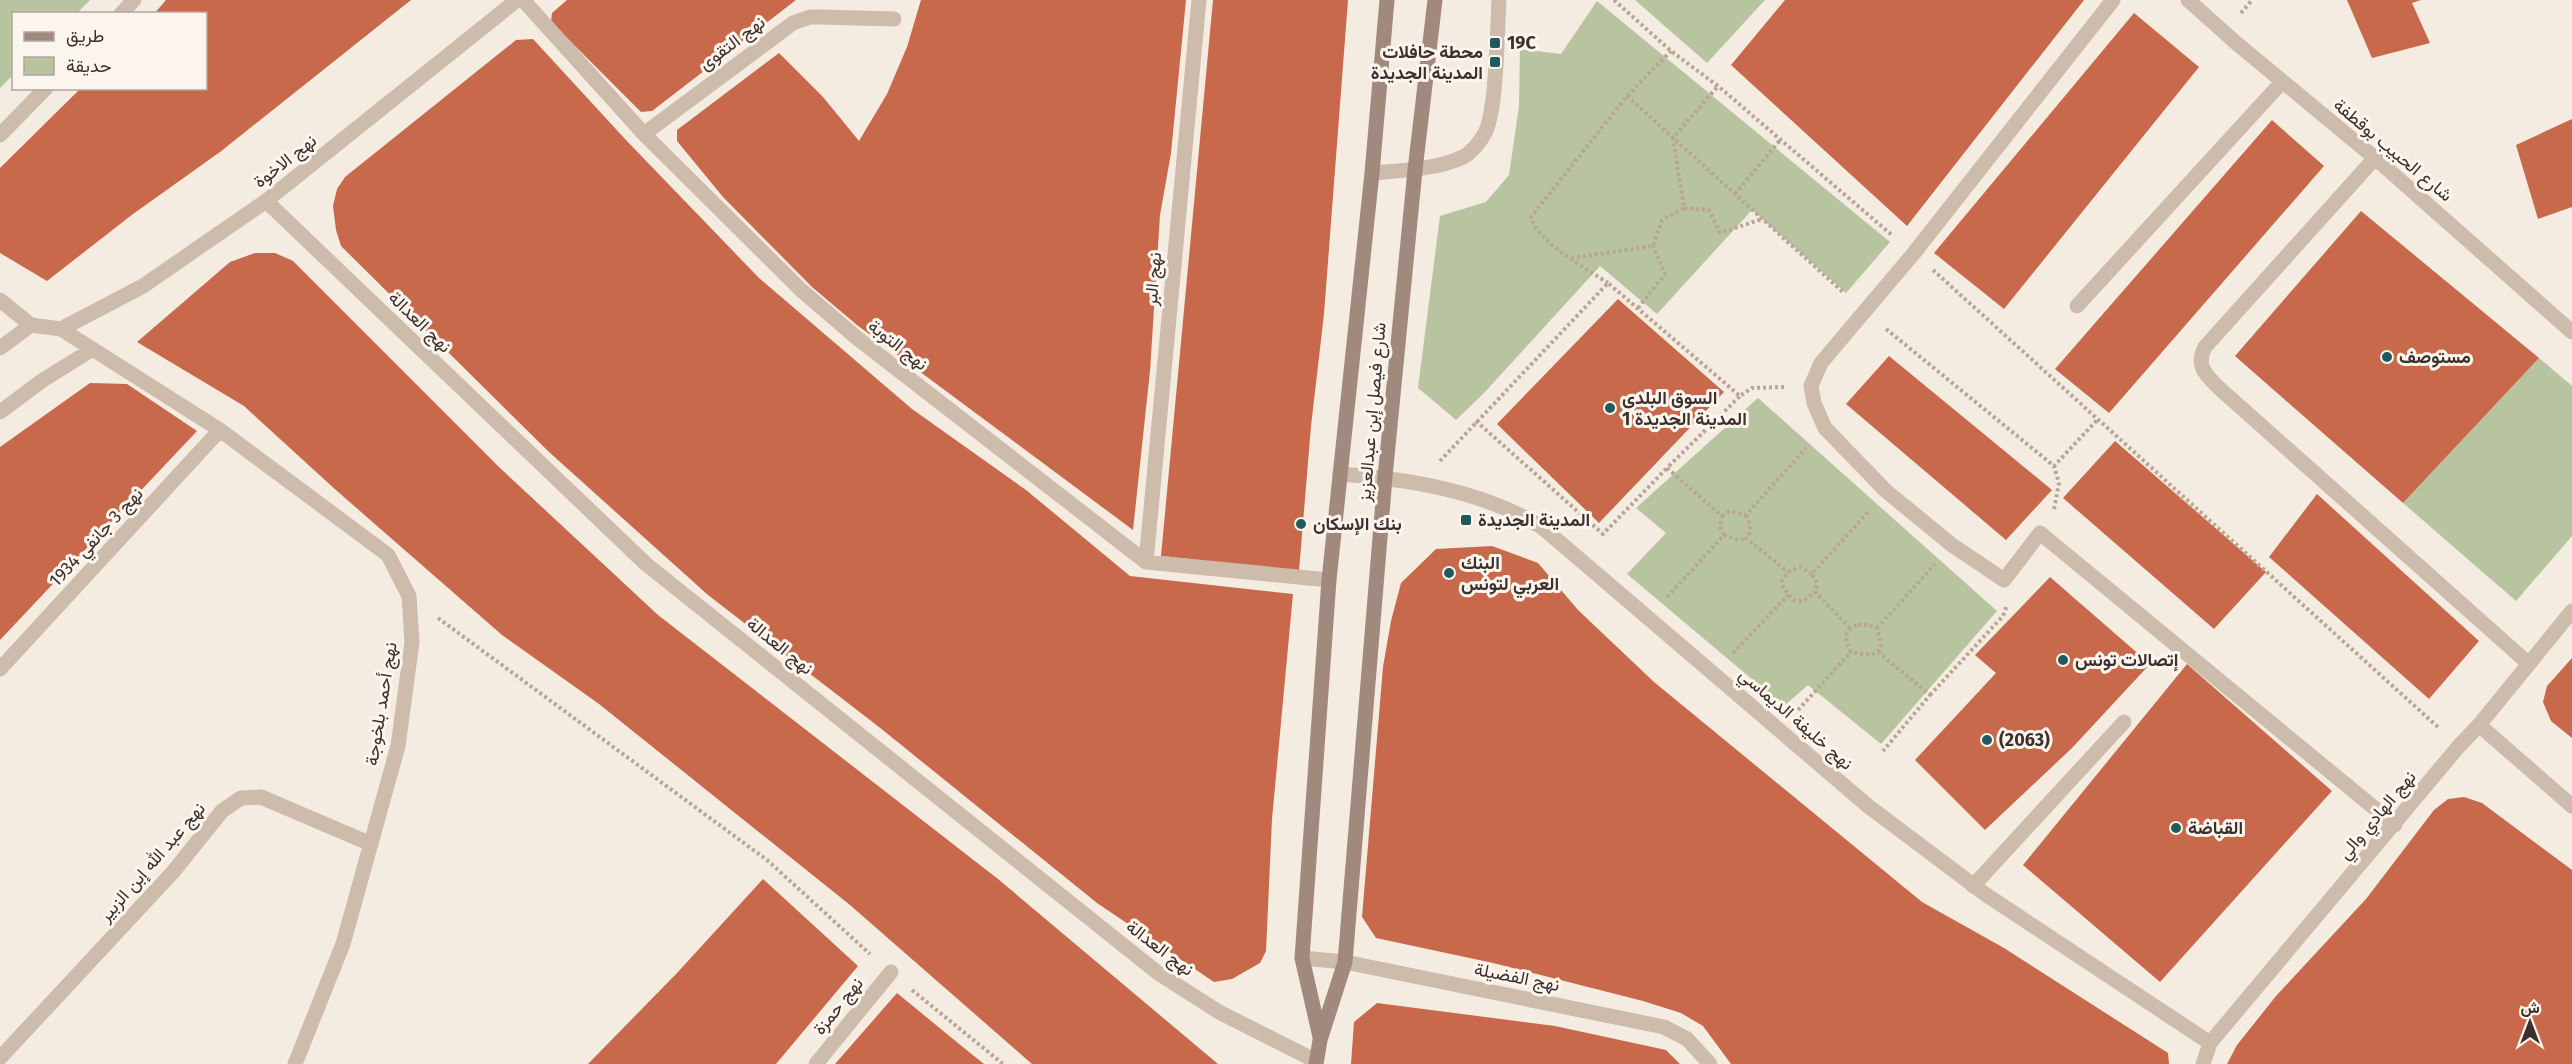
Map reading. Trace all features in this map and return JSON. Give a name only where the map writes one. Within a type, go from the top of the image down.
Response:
[{"type":"main road","name":"شارع فيصل إبن عبدالعزيز","points":[[1320,1040],[1302,958],[1329,580],[1372,173],[1387,0]]},
{"type":"main road","name":"شارع فيصل إبن عبدالعزيز","points":[[1316,1062],[1320,1040],[1345,962],[1385,477],[1415,170],[1435,0]]},
{"type":"street","points":[[123,12],[134,0]]},
{"type":"street","name":"نهج الاخوة","points":[[61,329],[143,286],[266,201],[518,0]]},
{"type":"street","name":"نهج التوبة","points":[[523,0],[644,134],[827,313],[1146,561]]},
{"type":"street","name":"نهج البر","points":[[1146,561],[1199,0]]},
{"type":"street","points":[[1372,173],[1415,170],[1464,157],[1485,133],[1491,114],[1499,0]]},
{"type":"street","points":[[2113,0],[1914,253],[1821,363],[1810,386],[1814,403],[1825,428],[1886,491],[1952,545],[2004,580],[2040,533],[2395,825]]},
{"type":"street","name":"شارع الحبيب بوقطفة","points":[[2188,0],[2282,82],[2375,158],[2572,332]]},
{"type":"street","name":"نهج التقوى","points":[[644,134],[793,23],[810,17],[894,18]]},
{"type":"street","points":[[2077,306],[2282,82]]},
{"type":"street","points":[[0,135],[44,90]]},
{"type":"street","points":[[2375,158],[2205,347],[2200,355],[2202,370],[2219,388],[2529,664]]},
{"type":"street","name":"نهج العدالة","points":[[266,201],[646,564],[1158,973],[1219,1012],[1316,1062]]},
{"type":"street","points":[[0,300],[31,325],[61,329]]},
{"type":"street","points":[[0,348],[31,325]]},
{"type":"street","name":"نهج أحمد بلخوجة","points":[[61,329],[220,430],[388,555],[408,596],[412,642],[398,746],[343,944],[300,1061]]},
{"type":"street","points":[[0,412],[43,380],[93,349]]},
{"type":"street","name":"نهج 3 جانفي 1934","points":[[0,669],[220,430]]},
{"type":"street","name":"نهج خليفة الديماسي","points":[[1340,474],[1385,477],[1480,499],[1526,518],[1543,528],[1868,806],[1973,886],[2210,1043]]},
{"type":"street","points":[[1146,561],[1329,580]]},
{"type":"street","name":"نهج الهادي والي","points":[[2210,1043],[2459,746],[2480,725],[2572,611]]},
{"type":"street","points":[[1973,886],[2124,722]]},
{"type":"street","points":[[2480,725],[2572,806]]},
{"type":"street","name":"نهج عبد الله إبن الزبير","points":[[0,1058],[173,872],[222,811],[241,798],[261,797],[371,844]]},
{"type":"street","name":"نهج الفضيلة","points":[[1302,958],[1345,962],[1664,1027],[1687,1039],[1710,1064]]},
{"type":"street","name":"نهج حمزة","points":[[816,1064],[891,972]]},
{"type":"street","points":[[2203,1064],[2210,1043]]},
{"type":"path","points":[[1614,0],[1671,51],[1718,86],[1914,253],[2459,746]]},
{"type":"path","points":[[1671,51],[1627,96],[1532,214],[1531,220],[1536,228],[1570,258],[1608,283],[1740,396]]},
{"type":"path","points":[[1684,208],[1673,138],[1718,86]]},
{"type":"path","points":[[1627,96],[1864,312],[2054,466],[2059,483],[2057,497],[2053,510],[2040,533]]},
{"type":"path","points":[[1735,194],[1780,139]]},
{"type":"path","points":[[1638,309],[1665,274],[1653,246],[1662,220],[1684,208],[1709,210],[1720,233],[1763,219]]},
{"type":"path","points":[[1570,258],[1653,246]]},
{"type":"path","points":[[1419,484],[1608,283]]},
{"type":"path","points":[[1476,421],[1603,534],[1740,396],[1752,388],[1810,386]]},
{"type":"path","points":[[2054,466],[2098,419]]},
{"type":"path","points":[[1746,515],[1825,428]]},
{"type":"path","points":[[1667,468],[1722,516]]},
{"type":"path","points":[[1812,574],[1886,491]]},
{"type":"path","points":[[1730,511],[1746,515],[1751,525],[1750,533],[1746,538],[1738,540],[1724,535],[1720,527],[1722,516],[1730,511]]},
{"type":"path","points":[[1647,618],[1724,535]]},
{"type":"path","points":[[1746,538],[1788,572]]},
{"type":"path","points":[[1877,628],[1952,545]]},
{"type":"path","points":[[1801,567],[1812,574],[1817,583],[1815,592],[1803,601],[1793,600],[1783,587],[1782,581],[1788,572],[1801,567]]},
{"type":"path","points":[[1882,751],[2003,616],[2007,607],[2004,580]]},
{"type":"path","points":[[1815,592],[1850,628]]},
{"type":"path","points":[[1713,674],[1788,595]]},
{"type":"path","points":[[408,596],[767,860],[891,972],[1003,1064]]},
{"type":"path","points":[[1868,625],[1877,628],[1881,645],[1878,652],[1870,656],[1859,656],[1851,652],[1845,635],[1850,628],[1868,625]]},
{"type":"path","points":[[1779,730],[1851,652]]},
{"type":"path","points":[[1878,652],[1930,695]]},
{"type":"green space","points":[[0,0],[90,0],[78,12],[12,12],[12,76],[0,88]]},
{"type":"green space","points":[[1635,0],[1765,0],[1707,63]]},
{"type":"green space","points":[[1597,1],[1890,242],[1846,293],[1752,210],[1657,314],[1600,266],[1484,393],[1456,420],[1418,388],[1440,216],[1486,202],[1509,175],[1519,106],[1520,49],[1561,54]]},
{"type":"green space","points":[[2539,358],[2572,386],[2572,536],[2516,601],[2403,503]]},
{"type":"green space","points":[[1758,398],[1997,611],[1881,744],[1808,685],[1784,706],[1627,574],[1666,533],[1636,508]]},
{"type":"building","points":[[166,0],[411,0],[220,152],[133,214],[47,281],[0,253],[0,168],[79,90],[207,90],[207,12],[156,12]]},
{"type":"building","points":[[567,0],[796,0],[652,111],[641,112],[551,22],[552,13]]},
{"type":"building","points":[[921,0],[1186,0],[1171,153],[1160,215],[1150,371],[1133,530],[857,325],[812,287],[723,197],[677,141],[677,130],[779,53],[823,97],[859,141],[887,94],[907,47]]},
{"type":"building","points":[[1213,0],[1348,0],[1324,314],[1311,426],[1299,571],[1161,556]]},
{"type":"building","points":[[1785,0],[2084,0],[1907,226],[1731,65]]},
{"type":"building","points":[[2347,0],[2421,0],[2412,3],[2430,43],[2372,58]]},
{"type":"building","points":[[2134,13],[2199,67],[2004,309],[1934,253]]},
{"type":"building","points":[[533,39],[625,139],[759,278],[912,409],[1026,490],[1130,576],[1293,594],[1272,819],[1266,951],[1260,963],[1232,979],[1214,982],[1097,903],[879,727],[708,595],[549,452],[341,246],[333,206],[337,189],[345,177],[516,40]]},
{"type":"building","points":[[2572,119],[2572,207],[2538,219],[2516,145]]},
{"type":"building","points":[[2272,120],[2324,166],[2109,413],[2055,369]]},
{"type":"building","name":"مستوصف","points":[[2361,211],[2539,358],[2403,503],[2235,356]]},
{"type":"building","points":[[255,253],[275,253],[293,261],[500,468],[658,615],[998,879],[1218,1064],[1032,1064],[850,905],[599,704],[502,635],[337,491],[244,406],[137,342],[230,262]]},
{"type":"building","name":"السوق البلدي المدينة الجديدة 1","points":[[1618,299],[1724,392],[1599,523],[1497,424]]},
{"type":"building","points":[[1889,356],[2052,490],[2006,540],[1846,404]]},
{"type":"building","points":[[90,383],[127,384],[197,431],[0,640],[0,447]]},
{"type":"building","points":[[2115,441],[2266,572],[2214,629],[2063,498]]},
{"type":"building","points":[[2317,494],[2479,641],[2429,699],[2269,557]]},
{"type":"building","points":[[1492,546],[1538,563],[1578,610],[1654,682],[1922,902],[2004,948],[2168,1053],[2169,1064],[1731,1064],[1703,1026],[1681,1013],[1643,1001],[1493,963],[1376,938],[1362,917],[1383,667],[1391,621],[1401,583],[1436,549]]},
{"type":"building","points":[[2050,577],[2150,664],[2072,748],[1985,830],[1915,760],[1996,673],[1975,655]]},
{"type":"building","points":[[2572,658],[2572,738],[2551,721],[2543,702],[2547,686]]},
{"type":"building","name":"القباضة","points":[[2187,664],[2332,791],[2160,982],[2023,865]]},
{"type":"building","points":[[2464,797],[2482,803],[2572,870],[2572,1064],[2227,1064],[2237,1045],[2276,996],[2366,899],[2434,810],[2448,799]]},
{"type":"building","points":[[763,879],[858,966],[776,1064],[588,1064],[677,973]]},
{"type":"building","points":[[897,993],[964,1048],[984,1064],[835,1064]]},
{"type":"building","points":[[1377,1003],[1555,1026],[1666,1050],[1680,1064],[1351,1064],[1354,1022]]},
{"type":"place","name":"19C","points":[[1495,43]]},
{"type":"place","name":"محطة حافلات المدينة الجديدة","points":[[1495,62]]},
{"type":"place","name":"مستوصف","points":[[2387,357]]},
{"type":"place","name":"السوق البلدي المدينة الجديدة 1","points":[[1610,408]]},
{"type":"place","name":"المدينة الجديدة","points":[[1466,520]]},
{"type":"place","name":"بنك الإسكان","points":[[1301,524]]},
{"type":"place","name":"البنك العربي لتونس","points":[[1449,573]]},
{"type":"place","name":"إتصالات تونس","points":[[2063,660]]},
{"type":"place","name":"(2063)","points":[[1987,740]]},
{"type":"place","name":"القباضة","points":[[2176,828]]}]
